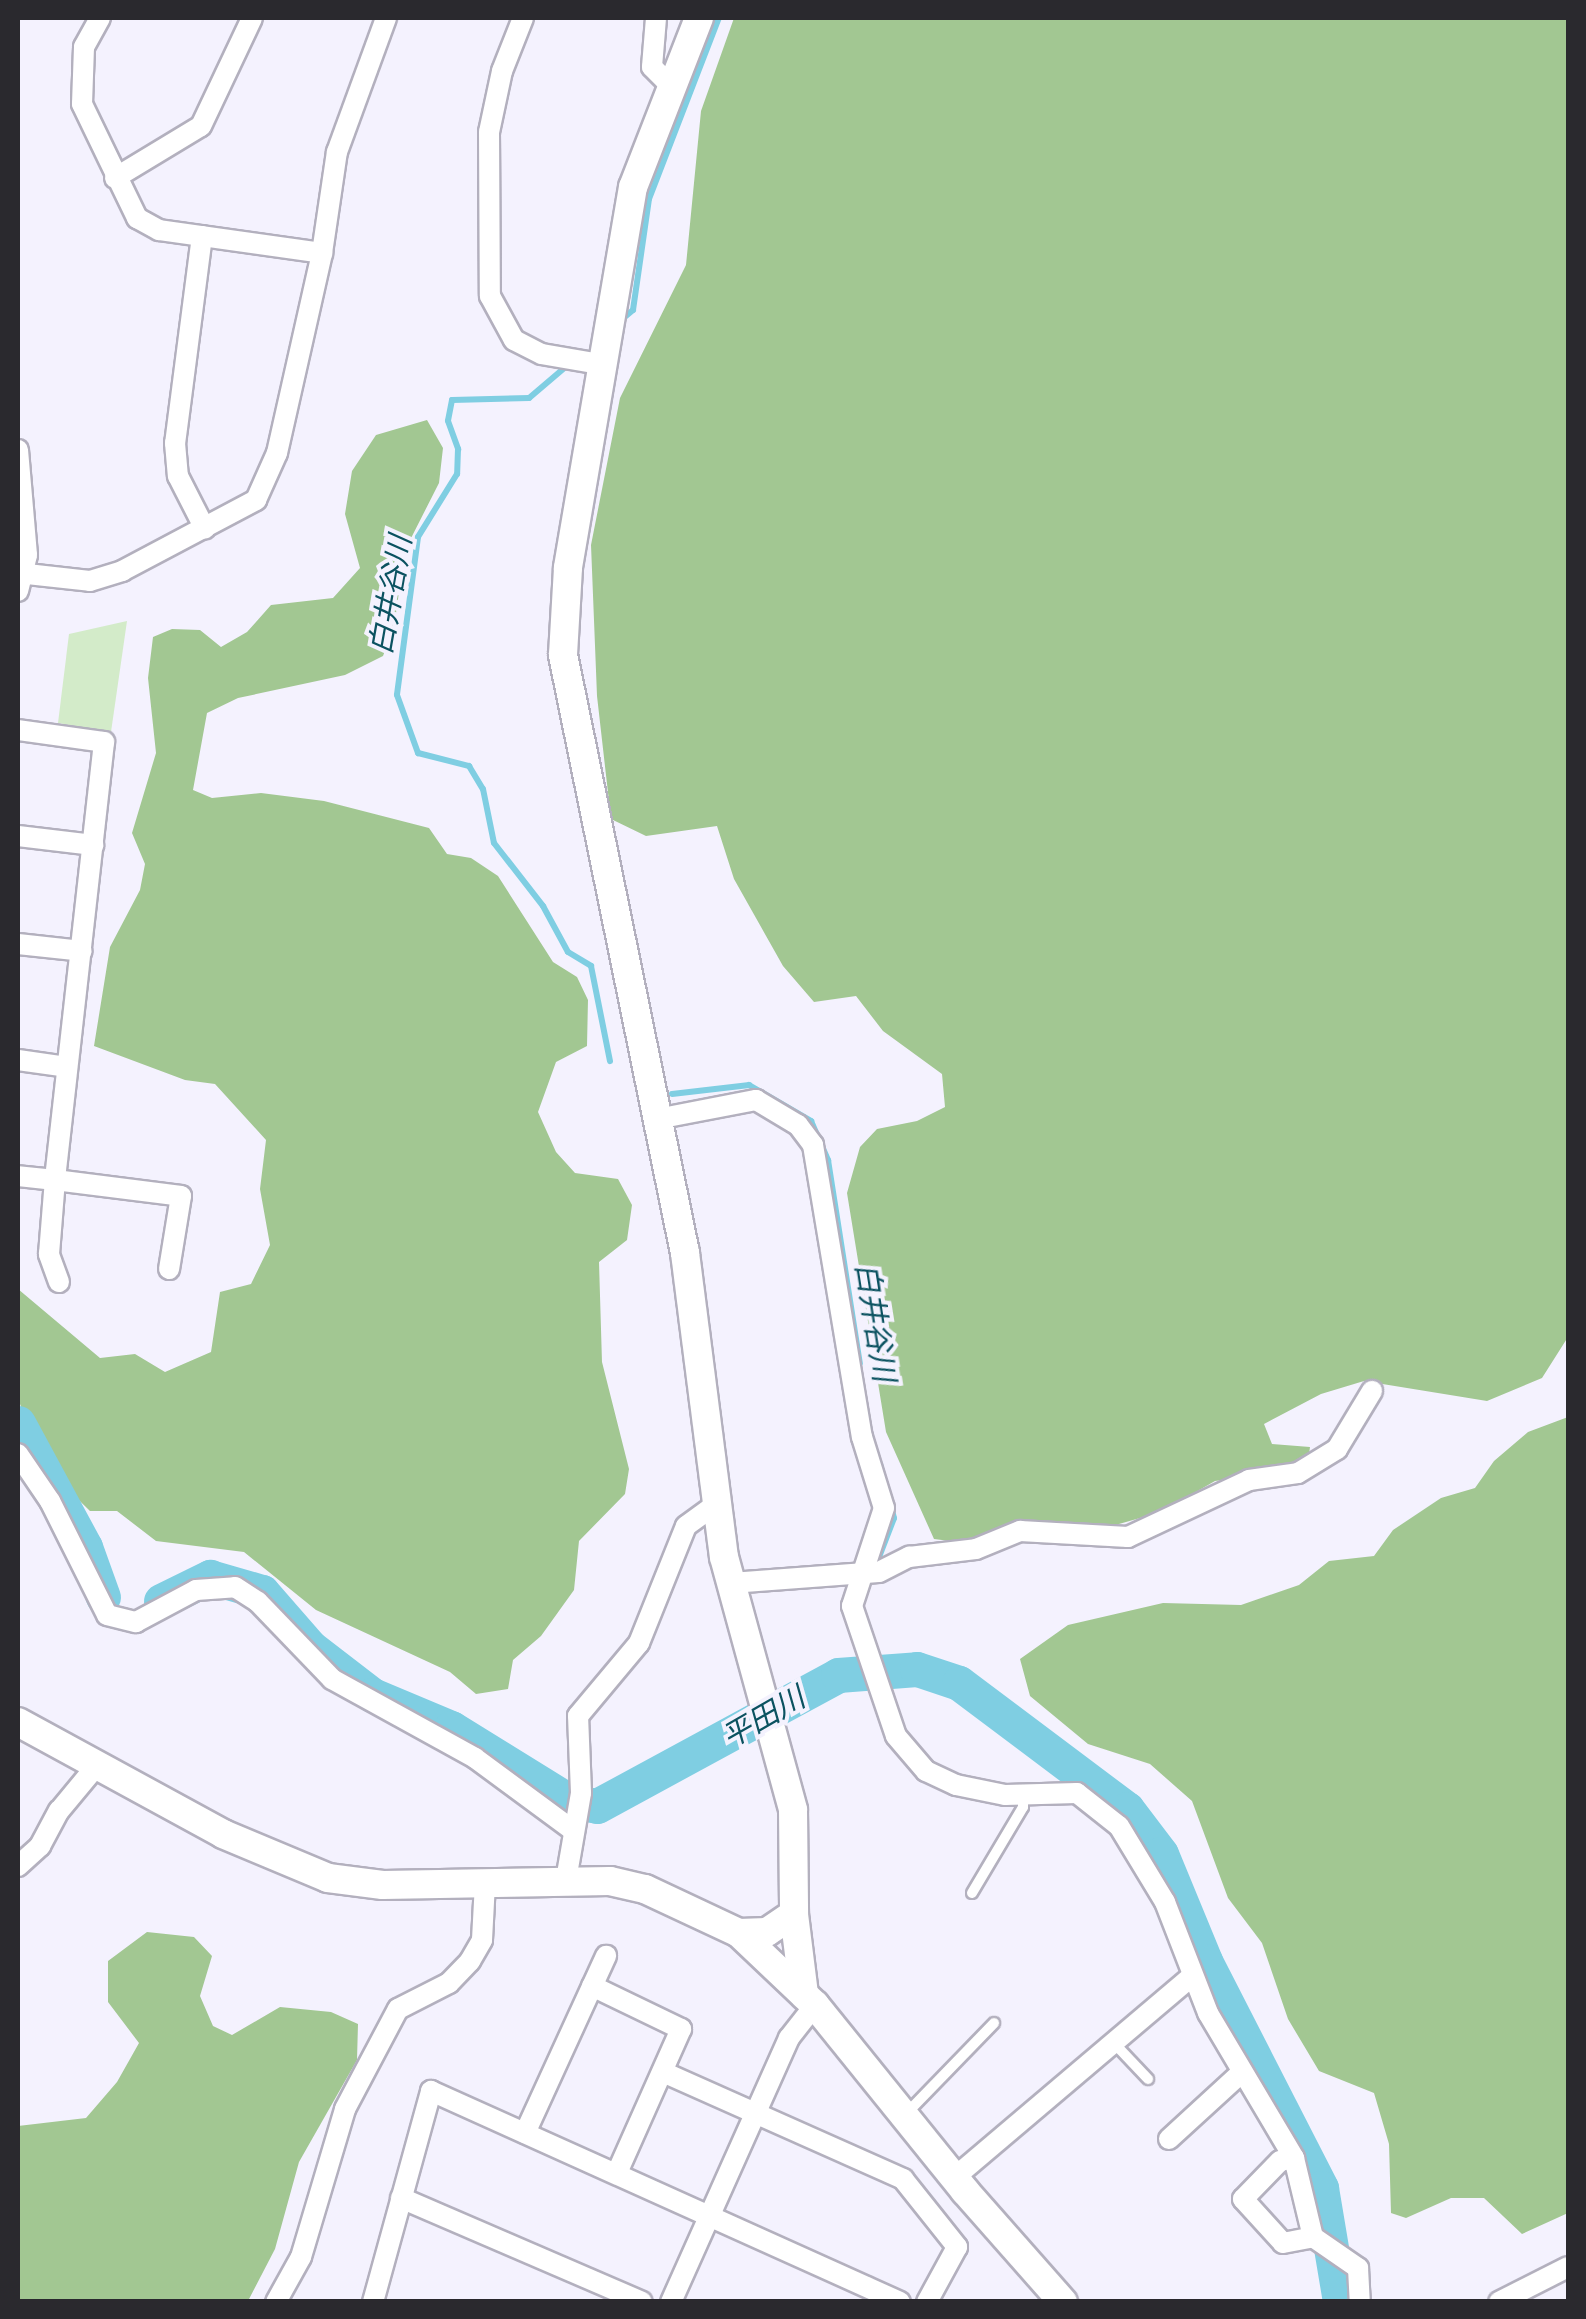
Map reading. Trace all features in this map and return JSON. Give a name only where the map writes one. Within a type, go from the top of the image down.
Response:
[{"type":"street","points":[[100,18],[84,47],[78,80],[115,178],[138,218],[160,230],[322,253]]},
{"type":"street","points":[[115,178],[202,126],[252,18]]},
{"type":"street","points":[[18,450],[19,579],[90,580],[205,528],[256,500],[270,476],[322,253],[338,152],[386,18]]},
{"type":"street","points":[[523,18],[502,70],[490,132],[490,296],[514,340],[542,354],[605,366]]},
{"type":"street","points":[[656,18],[652,67],[670,85]]},
{"type":"street","points":[[670,2302],[706,2212],[810,1999],[794,1914],[794,1810],[730,1583],[714,1506],[685,1253],[563,655],[568,568],[633,186],[699,18]]},
{"type":"street","points":[[202,236],[176,443],[178,476],[205,528]]},
{"type":"street","points":[[18,730],[104,742],[49,1254],[59,1282]]},
{"type":"street","points":[[18,836],[92,845]]},
{"type":"street","points":[[18,944],[82,951]]},
{"type":"street","points":[[18,1060],[67,1067]]},
{"type":"street","points":[[657,1119],[756,1100],[798,1125],[813,1145],[862,1437],[883,1494],[878,1537],[857,1575],[852,1606],[872,1677],[896,1736],[926,1771],[984,1793],[1077,1793],[1119,1826],[1165,1902],[1191,1977],[1294,2158],[1317,2238]]},
{"type":"street","points":[[18,1176],[181,1196],[169,1269]]},
{"type":"street","points":[[730,1583],[857,1575],[910,1557],[976,1549],[1020,1531],[1128,1538],[1249,1480],[1311,1465],[1337,1449],[1372,1392]]},
{"type":"street","points":[[18,1454],[50,1501],[106,1615],[136,1622],[196,1590],[234,1587],[258,1602],[332,1679],[578,1812]]},
{"type":"street","points":[[566,1880],[578,1812],[578,1716],[639,1643],[686,1526],[714,1506]]},
{"type":"street","points":[[18,1722],[223,1834],[328,1878],[383,1885],[566,1880],[645,1888],[740,1933],[810,1999],[954,2178],[1064,2302]]},
{"type":"street","points":[[18,1866],[40,1846],[59,1810],[96,1766]]},
{"type":"street","points":[[276,2302],[301,2256],[345,2109],[398,2009],[449,1982],[470,1961],[482,1940],[485,1882]]},
{"type":"street","points":[[740,1933],[767,1932],[794,1914]]},
{"type":"street","points":[[525,2133],[606,1956]]},
{"type":"street","points":[[954,2178],[1191,1977]]},
{"type":"street","points":[[592,1986],[681,2029],[617,2174]]},
{"type":"street","points":[[665,2072],[903,2179],[957,2248],[928,2302]]},
{"type":"street","points":[[1170,2139],[1242,2072]]},
{"type":"street","points":[[373,2302],[430,2091],[900,2302]]},
{"type":"street","points":[[1294,2158],[1280,2160],[1243,2198],[1283,2243],[1317,2238],[1346,2255],[1358,2268],[1360,2302]]},
{"type":"street","points":[[401,2198],[642,2302]]},
{"type":"street","points":[[1500,2302],[1568,2267]]},
{"type":"lane","points":[[972,1894],[1023,1806],[1023,1793]]},
{"type":"lane","points":[[904,2116],[994,2023]]},
{"type":"lane","points":[[1113,2041],[1148,2080]]},
{"type":"green space","points":[[734,18],[1568,18],[1568,1337],[1542,1378],[1487,1401],[1364,1381],[1321,1394],[1264,1424],[1272,1444],[1310,1447],[1307,1469],[1215,1481],[1161,1512],[1112,1526],[1044,1522],[958,1542],[934,1539],[886,1432],[847,1193],[860,1147],[877,1129],[917,1121],[945,1107],[942,1074],[883,1031],[856,996],[814,1002],[783,966],[734,879],[717,826],[646,836],[611,819],[597,696],[591,545],[620,398],[686,265],[701,111]]},
{"type":"green space","points":[[427,420],[443,448],[439,483],[405,550],[394,627],[383,656],[345,675],[238,698],[207,713],[193,790],[212,798],[261,793],[324,801],[429,828],[447,854],[471,858],[498,876],[553,962],[577,977],[588,1000],[587,1046],[556,1062],[538,1112],[556,1152],[575,1173],[618,1179],[632,1205],[627,1240],[599,1262],[602,1362],[629,1469],[625,1494],[579,1541],[574,1590],[541,1636],[513,1660],[508,1689],[476,1694],[450,1672],[316,1610],[244,1552],[156,1541],[117,1511],[90,1511],[45,1467],[18,1399],[18,1289],[100,1358],[135,1354],[165,1372],[211,1352],[220,1292],[251,1284],[270,1245],[260,1189],[266,1140],[215,1084],[185,1080],[94,1046],[110,947],[140,890],[145,864],[132,833],[156,753],[148,678],[153,637],[172,629],[200,630],[221,647],[247,632],[271,605],[333,598],[360,568],[345,514],[352,471],[376,435]]},
{"type":"green space","points":[[127,621],[111,732],[58,723],[69,634]]},
{"type":"green space","points":[[1568,1417],[1568,2213],[1522,2234],[1484,2198],[1451,2198],[1406,2218],[1391,2213],[1389,2144],[1374,2093],[1319,2071],[1288,2019],[1262,1943],[1228,1898],[1192,1801],[1150,1764],[1088,1744],[1030,1696],[1020,1659],[1068,1625],[1163,1603],[1241,1605],[1299,1585],[1329,1561],[1374,1556],[1393,1530],[1441,1498],[1475,1488],[1494,1461],[1528,1432]]},
{"type":"green space","points":[[147,1932],[194,1937],[212,1956],[200,1996],[213,2026],[232,2035],[280,2007],[331,2012],[358,2024],[357,2060],[299,2162],[275,2249],[248,2301],[18,2301],[18,2126],[86,2118],[117,2082],[139,2043],[108,2002],[108,1961]]},
{"type":"waterway","name":"白井谷川","points":[[620,321],[633,310],[649,199],[719,18]]},
{"type":"waterway","name":"白井谷川","points":[[569,364],[529,398],[452,400],[448,421],[458,449],[457,474],[418,537],[397,695],[418,753],[469,766],[483,789],[494,843],[543,906],[568,952],[591,966],[610,1061]]},
{"type":"waterway","name":"白井谷川","points":[[672,1094],[749,1085],[811,1121],[828,1160],[860,1364]]},
{"type":"waterway","name":"平田川","points":[[18,1423],[85,1547],[103,1597]]},
{"type":"waterway","name":"白井谷川","points":[[876,1565],[894,1518],[880,1464]]},
{"type":"waterway","name":"平田川","points":[[161,1601],[210,1577],[262,1592],[310,1647],[372,1695],[451,1728],[569,1801],[597,1806],[838,1675],[917,1669],[959,1683],[1127,1809],[1161,1854],[1205,1961],[1321,2188],[1340,2302]]}]
